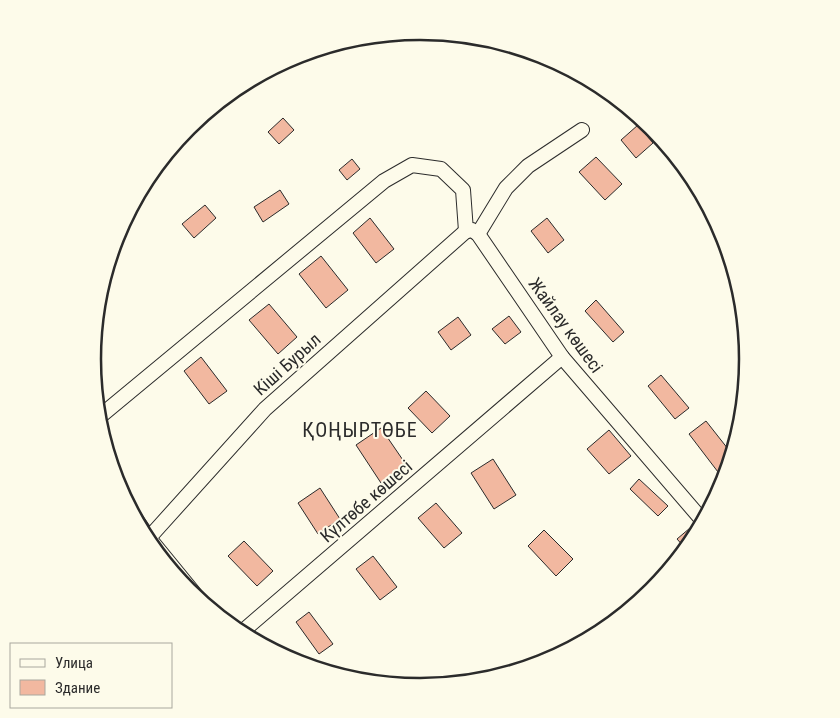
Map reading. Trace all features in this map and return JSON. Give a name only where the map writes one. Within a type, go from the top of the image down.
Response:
[{"type":"street","name":"Кіші Бурыл","points":[[153,533],[265,408],[472,232],[506,188],[528,166],[582,130]]},
{"type":"street","points":[[106,412],[384,181],[412,166],[441,169],[463,190],[472,232]]},
{"type":"street","name":"Жайлау көшесі","points":[[472,232],[562,357],[698,515]]},
{"type":"street","name":"Күлтөбе көшесі","points":[[248,627],[562,357]]},
{"type":"building","points":[[283,118],[294,130],[279,144],[268,132]]},
{"type":"building","points":[[637,126],[653,143],[636,158],[621,140]]},
{"type":"building","points":[[596,157],[622,184],[605,200],[579,172]]},
{"type":"building","points":[[352,159],[360,169],[347,180],[339,170]]},
{"type":"building","points":[[280,190],[289,204],[263,222],[254,207]]},
{"type":"building","points":[[205,205],[216,218],[194,238],[182,224]]},
{"type":"building","points":[[370,218],[394,249],[376,263],[353,233]]},
{"type":"building","points":[[547,218],[564,240],[548,253],[531,231]]},
{"type":"building","points":[[321,256],[348,290],[326,308],[299,274]]},
{"type":"building","points":[[596,300],[624,332],[613,342],[585,311]]},
{"type":"building","points":[[269,304],[297,337],[278,354],[249,320]]},
{"type":"building","points":[[509,316],[521,332],[505,344],[492,329]]},
{"type":"building","points":[[458,317],[471,335],[451,350],[438,332]]},
{"type":"building","points":[[201,357],[227,391],[209,404],[184,371]]},
{"type":"building","points":[[661,375],[689,408],[675,419],[648,386]]},
{"type":"building","points":[[426,391],[450,416],[432,433],[408,408]]},
{"type":"building","points":[[706,421],[726,447],[718,472],[689,434]]},
{"type":"building","points":[[381,428],[407,466],[381,483],[356,445]]},
{"type":"building","points":[[609,430],[631,456],[609,474],[587,449]]},
{"type":"building","points":[[493,459],[516,495],[494,509],[471,473]]},
{"type":"building","points":[[639,479],[668,506],[658,516],[630,489]]},
{"type":"building","points":[[320,488],[340,519],[318,534],[298,503]]},
{"type":"building","points":[[436,503],[462,533],[444,548],[418,518]]},
{"type":"building","points":[[690,528],[680,543],[677,539]]},
{"type":"building","points":[[544,530],[573,559],[556,576],[528,546]]},
{"type":"building","points":[[244,541],[273,571],[257,586],[228,556]]},
{"type":"building","points":[[373,556],[397,587],[380,600],[356,569]]},
{"type":"building","points":[[309,612],[333,644],[319,654],[296,622]]},
{"type":"district","name":"ҚОҢЫРТӨБЕ","points":[[360,430]]}]
